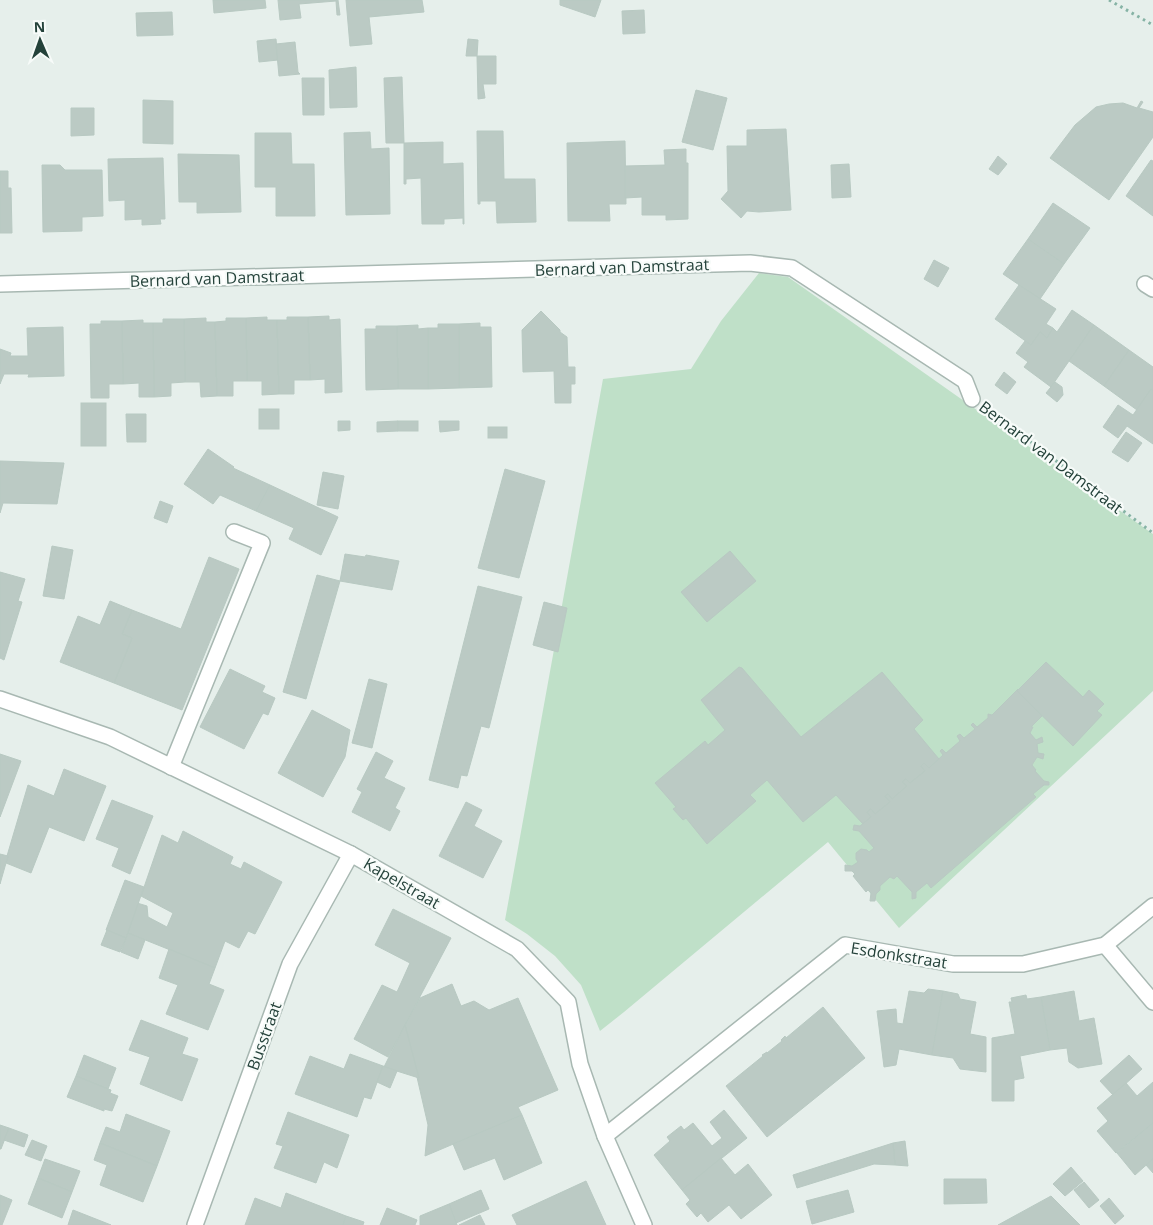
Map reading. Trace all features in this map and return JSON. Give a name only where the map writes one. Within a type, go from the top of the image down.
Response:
[{"type":"street","name":"Bernard van Damstraat","points":[[0,284],[750,263],[792,268],[965,381],[972,399]]},
{"type":"street","points":[[171,767],[262,543],[234,532]]},
{"type":"street","name":"Kapelstraat","points":[[0,699],[110,737],[351,854],[517,949],[568,1002],[580,1064],[605,1136],[644,1225]]},
{"type":"street","name":"Busstraat","points":[[195,1225],[290,964],[351,854]]},
{"type":"street","name":"Esdonkstraat","points":[[605,1136],[844,945],[953,964],[1023,964],[1105,944],[1153,906]]},
{"type":"street","points":[[1105,944],[1153,1002]]},
{"type":"path","points":[[1109,0],[1153,25]]},
{"type":"path","name":"Bernard van Damstraat","points":[[972,399],[1153,533]]},
{"type":"green space","points":[[759,273],[788,277],[1153,534],[1153,691],[899,928],[828,842],[600,1031],[581,985],[555,956],[505,920],[603,379],[691,369],[721,321]]},
{"type":"building","points":[[213,0],[265,0],[266,8],[214,13]]},
{"type":"building","points":[[278,0],[338,0],[340,15],[337,15],[336,1],[299,4],[301,18],[280,20]]},
{"type":"building","points":[[346,0],[422,0],[424,12],[369,17],[372,44],[350,46]]},
{"type":"building","points":[[560,0],[601,0],[595,17],[560,5]]},
{"type":"building","points":[[644,10],[645,33],[623,34],[622,11]]},
{"type":"building","points":[[172,12],[173,35],[137,36],[136,13]]},
{"type":"building","points":[[276,39],[278,60],[259,62],[257,41]]},
{"type":"building","points":[[468,39],[478,40],[477,56],[466,56]]},
{"type":"building","points":[[295,42],[298,72],[300,74],[279,76],[276,44]]},
{"type":"building","points":[[477,56],[496,56],[496,84],[483,84],[485,98],[478,99]]},
{"type":"building","points":[[356,67],[357,107],[330,108],[329,70]]},
{"type":"building","points":[[402,77],[404,143],[386,143],[384,78]]},
{"type":"building","points":[[302,78],[324,78],[324,115],[303,115]]},
{"type":"building","points":[[696,90],[727,98],[713,150],[682,142]]},
{"type":"building","points":[[143,100],[173,101],[173,144],[143,143]]},
{"type":"building","points":[[1141,101],[1143,102],[1139,108],[1153,112],[1153,137],[1109,200],[1050,158],[1075,125],[1096,107],[1123,103],[1137,108]]},
{"type":"building","points":[[71,108],[94,108],[94,135],[71,136]]},
{"type":"building","points":[[786,129],[791,210],[747,211],[741,218],[721,199],[728,191],[727,146],[747,146],[747,130]]},
{"type":"building","points":[[477,131],[503,131],[504,179],[535,179],[536,222],[497,223],[496,201],[480,201],[480,204],[478,204]]},
{"type":"building","points":[[370,132],[371,149],[389,148],[390,214],[346,215],[344,133]]},
{"type":"building","points":[[255,133],[291,133],[292,164],[314,164],[315,216],[276,216],[276,187],[255,187]]},
{"type":"building","points":[[625,141],[626,204],[609,204],[610,221],[568,221],[567,143]]},
{"type":"building","points":[[443,142],[443,164],[463,163],[464,224],[463,218],[444,219],[444,224],[422,224],[421,178],[406,179],[406,184],[404,184],[404,143]]},
{"type":"building","points":[[686,149],[686,163],[688,163],[688,219],[666,220],[666,215],[642,215],[642,197],[625,198],[625,166],[665,165],[664,150]]},
{"type":"building","points":[[178,154],[239,155],[241,212],[197,213],[197,202],[179,202]]},
{"type":"building","points":[[998,156],[1007,164],[998,175],[989,169]]},
{"type":"building","points":[[163,158],[165,219],[160,219],[161,224],[142,225],[142,219],[125,220],[125,200],[109,201],[108,159]]},
{"type":"building","points":[[1151,160],[1153,161],[1153,216],[1126,196]]},
{"type":"building","points":[[849,164],[851,197],[832,198],[831,165]]},
{"type":"building","points":[[42,165],[60,165],[65,170],[102,170],[103,216],[82,217],[82,231],[43,232]]},
{"type":"building","points":[[0,171],[8,171],[8,188],[11,188],[12,233],[0,233]]},
{"type":"building","points":[[1053,203],[1090,228],[1064,264],[1028,239]]},
{"type":"building","points":[[1028,239],[1064,264],[1040,299],[1003,274]]},
{"type":"building","points":[[934,260],[949,268],[938,287],[924,279]]},
{"type":"building","points":[[1019,285],[1056,309],[1046,324],[1053,328],[1047,338],[1040,332],[1031,345],[995,319]]},
{"type":"building","points":[[1072,310],[1094,325],[1051,387],[1024,367],[1028,362],[1016,353],[1025,341],[1031,345],[1040,332],[1047,338],[1053,328],[1057,332]]},
{"type":"building","points":[[541,311],[567,337],[568,367],[575,367],[575,384],[571,384],[571,403],[555,403],[554,371],[523,372],[522,330]]},
{"type":"building","points":[[329,316],[329,320],[340,319],[342,392],[325,393],[325,379],[310,380],[308,317]]},
{"type":"building","points":[[267,317],[267,320],[277,320],[279,394],[262,395],[262,381],[247,381],[246,318]]},
{"type":"building","points":[[287,317],[308,317],[310,380],[294,380],[294,394],[279,394],[277,320],[287,320]]},
{"type":"building","points":[[206,318],[206,322],[215,322],[217,396],[201,397],[200,382],[185,382],[184,319]]},
{"type":"building","points":[[226,318],[246,318],[247,381],[233,381],[233,396],[217,396],[215,322],[226,321]]},
{"type":"building","points":[[163,319],[184,319],[185,382],[171,383],[171,396],[154,397],[153,323],[163,323]]},
{"type":"building","points":[[143,320],[143,323],[153,323],[154,397],[139,397],[139,383],[123,384],[122,321]]},
{"type":"building","points":[[101,321],[122,321],[123,384],[109,384],[109,398],[91,398],[90,324],[101,324]]},
{"type":"building","points":[[480,323],[480,327],[491,327],[492,387],[459,388],[459,324]]},
{"type":"building","points":[[438,324],[459,324],[459,388],[428,389],[428,328],[438,328]]},
{"type":"building","points":[[418,325],[418,329],[428,328],[428,389],[398,389],[397,326]]},
{"type":"building","points":[[1094,325],[1129,350],[1104,386],[1069,361]]},
{"type":"building","points":[[376,326],[397,326],[398,389],[366,390],[365,329],[376,329]]},
{"type":"building","points":[[63,327],[64,376],[28,377],[29,374],[4,374],[0,384],[0,349],[11,353],[10,356],[28,356],[27,328]]},
{"type":"building","points":[[1129,350],[1153,367],[1153,390],[1151,389],[1137,410],[1104,386]]},
{"type":"building","points":[[1004,372],[1016,382],[1007,394],[995,385]]},
{"type":"building","points":[[1055,382],[1062,387],[1063,395],[1057,402],[1046,393]]},
{"type":"building","points":[[1151,389],[1153,390],[1153,444],[1127,426],[1118,438],[1103,427],[1118,405],[1133,415]]},
{"type":"building","points":[[81,403],[106,403],[106,446],[81,446]]},
{"type":"building","points":[[259,409],[279,409],[279,429],[259,429]]},
{"type":"building","points":[[126,414],[146,414],[146,442],[127,442]]},
{"type":"building","points":[[338,421],[350,421],[350,430],[338,431]]},
{"type":"building","points":[[398,421],[398,431],[377,432],[377,422]]},
{"type":"building","points":[[398,421],[418,421],[418,431],[398,431]]},
{"type":"building","points":[[439,421],[459,421],[459,430],[440,432]]},
{"type":"building","points":[[488,427],[507,427],[507,438],[488,438]]},
{"type":"building","points":[[1126,432],[1142,443],[1128,462],[1112,452]]},
{"type":"building","points":[[208,449],[233,468],[270,485],[256,511],[220,495],[213,504],[184,484]]},
{"type":"building","points":[[0,461],[64,463],[57,504],[3,503],[0,513]]},
{"type":"building","points":[[505,469],[545,481],[519,578],[478,568]]},
{"type":"building","points":[[323,472],[344,476],[338,509],[317,505]]},
{"type":"building","points":[[270,485],[338,517],[321,555],[289,539],[294,528],[256,511]]},
{"type":"building","points":[[160,501],[173,506],[167,523],[154,518]]},
{"type":"building","points":[[52,546],[73,550],[64,599],[43,596]]},
{"type":"building","points":[[730,551],[756,581],[707,622],[681,592]]},
{"type":"building","points":[[345,554],[365,557],[366,555],[399,561],[392,590],[340,581]]},
{"type":"building","points":[[209,557],[239,569],[182,710],[114,683],[132,638],[122,634],[132,610],[181,629]]},
{"type":"building","points":[[0,572],[25,579],[18,601],[22,602],[4,660],[0,658]]},
{"type":"building","points":[[317,575],[340,581],[306,699],[283,692]]},
{"type":"building","points":[[478,586],[522,597],[489,728],[481,726],[467,776],[461,775],[458,788],[429,780]]},
{"type":"building","points":[[110,601],[132,610],[122,634],[132,638],[114,683],[60,662],[78,616],[100,625]]},
{"type":"building","points":[[544,602],[567,608],[558,652],[533,645]]},
{"type":"building","points":[[1046,662],[1083,697],[1089,690],[1104,704],[1097,711],[1102,715],[1073,746],[1017,691]]},
{"type":"building","points":[[739,667],[742,668],[801,737],[882,672],[923,720],[914,729],[939,759],[929,768],[924,763],[921,766],[925,771],[910,783],[906,779],[902,782],[907,786],[892,799],[888,794],[885,796],[890,802],[875,814],[871,809],[867,812],[871,817],[863,824],[836,795],[803,822],[767,780],[750,795],[756,801],[707,844],[686,818],[683,820],[673,809],[676,807],[655,783],[705,741],[708,745],[725,730],[701,700]]},
{"type":"building","points":[[230,669],[265,686],[262,692],[275,698],[268,715],[263,713],[244,749],[200,727]]},
{"type":"building","points":[[369,679],[387,684],[372,748],[352,743]]},
{"type":"building","points":[[1018,689],[1017,691],[1042,716],[1031,727],[1033,727],[1030,733],[1036,740],[1042,737],[1043,742],[1037,744],[1038,753],[1044,754],[1043,759],[1037,757],[1032,765],[1044,781],[1049,782],[1049,785],[1044,785],[1033,794],[1036,797],[931,888],[927,883],[916,892],[916,898],[912,899],[912,892],[897,876],[894,879],[890,877],[880,886],[875,901],[870,901],[871,893],[868,890],[866,892],[853,876],[855,874],[852,871],[845,871],[845,865],[852,866],[858,862],[856,853],[861,849],[869,852],[874,848],[859,831],[853,830],[854,825],[860,826],[871,817],[867,812],[871,809],[875,814],[890,802],[885,796],[888,794],[892,799],[907,786],[902,782],[906,779],[910,783],[925,771],[921,766],[924,763],[929,768],[943,755],[940,751],[942,749],[946,753],[960,741],[957,736],[960,734],[964,738],[975,729],[971,725],[973,723],[977,727],[988,718],[988,714],[992,715]]},
{"type":"building","points":[[312,710],[350,730],[345,757],[323,797],[278,773]]},
{"type":"building","points":[[376,752],[393,761],[384,778],[405,788],[395,808],[400,811],[390,831],[352,812],[362,792],[357,789]]},
{"type":"building","points":[[0,754],[21,761],[0,817]]},
{"type":"building","points":[[64,769],[106,786],[84,841],[49,827],[31,873],[6,863],[28,785],[54,796]]},
{"type":"building","points":[[112,800],[153,816],[130,874],[112,866],[119,848],[96,839]]},
{"type":"building","points":[[466,802],[482,810],[474,826],[502,841],[483,878],[439,856]]},
{"type":"building","points":[[183,831],[233,857],[230,864],[241,869],[244,862],[282,882],[255,934],[248,931],[239,948],[225,941],[215,968],[128,933],[137,903],[147,906],[148,917],[167,927],[173,913],[141,896],[162,835],[178,843]]},
{"type":"building","points":[[0,854],[8,856],[0,884]]},
{"type":"building","points":[[125,880],[144,887],[126,938],[106,930]]},
{"type":"building","points":[[393,909],[451,938],[388,1057],[354,1039],[382,985],[397,992],[410,963],[375,945]]},
{"type":"building","points":[[107,930],[126,938],[120,952],[101,945]]},
{"type":"building","points":[[128,933],[145,940],[138,959],[121,952]]},
{"type":"building","points":[[169,949],[215,968],[209,984],[224,990],[208,1030],[166,1014],[178,985],[159,978]]},
{"type":"building","points":[[452,984],[461,1006],[474,1001],[489,1010],[518,998],[558,1090],[518,1107],[522,1115],[425,1156],[428,1125],[405,1025],[420,998]]},
{"type":"building","points":[[928,989],[943,991],[932,1055],[899,1049],[896,1065],[884,1067],[877,1011],[896,1009],[897,1023],[903,1024],[909,991],[924,993]]},
{"type":"building","points":[[943,991],[958,994],[960,999],[976,1002],[970,1034],[986,1037],[986,1072],[960,1069],[953,1058],[932,1055]]},
{"type":"building","points":[[1074,991],[1079,1021],[1094,1018],[1102,1064],[1078,1068],[1069,1062],[1067,1048],[1050,1050],[1041,997]]},
{"type":"building","points":[[1026,995],[1027,999],[1041,997],[1050,1050],[1020,1056],[1024,1078],[1014,1080],[1014,1101],[992,1101],[992,1038],[1015,1034],[1009,1002],[1012,1002],[1011,998]]},
{"type":"building","points":[[823,1007],[865,1058],[767,1137],[726,1086],[762,1055],[782,1041],[785,1036],[786,1038]]},
{"type":"building","points":[[141,1020],[188,1038],[182,1054],[198,1059],[182,1101],[140,1084],[150,1057],[129,1050]]},
{"type":"building","points":[[405,1025],[419,1078],[384,1067]]},
{"type":"building","points":[[350,1054],[383,1066],[371,1099],[364,1097],[357,1117],[295,1094],[310,1056],[344,1069]]},
{"type":"building","points":[[84,1055],[116,1068],[108,1089],[76,1076]]},
{"type":"building","points":[[1129,1055],[1142,1069],[1113,1095],[1100,1081]]},
{"type":"building","points":[[383,1066],[397,1071],[390,1088],[377,1082]]},
{"type":"building","points":[[76,1076],[111,1090],[110,1093],[118,1096],[112,1111],[104,1109],[104,1111],[67,1097]]},
{"type":"building","points":[[1153,1082],[1153,1123],[1116,1153],[1097,1131],[1108,1121],[1097,1108],[1126,1083],[1137,1096]]},
{"type":"building","points":[[724,1110],[747,1138],[682,1190],[654,1155],[670,1141],[667,1137],[681,1126],[684,1130],[693,1123],[712,1146],[722,1138],[710,1122]]},
{"type":"building","points":[[288,1112],[349,1135],[337,1168],[324,1162],[316,1183],[274,1168],[283,1146],[276,1144]]},
{"type":"building","points":[[126,1114],[170,1131],[157,1166],[100,1143],[106,1127],[120,1132]]},
{"type":"building","points":[[522,1115],[542,1163],[504,1180],[495,1158],[464,1170],[453,1144]]},
{"type":"building","points":[[1153,1123],[1153,1159],[1135,1175],[1117,1153]]},
{"type":"building","points":[[0,1125],[9,1128],[1,1149],[0,1149]]},
{"type":"building","points":[[9,1128],[28,1135],[24,1147],[4,1140]]},
{"type":"building","points":[[32,1140],[47,1146],[41,1161],[25,1155]]},
{"type":"building","points":[[905,1141],[908,1166],[895,1165],[893,1143]]},
{"type":"building","points":[[100,1143],[157,1166],[143,1202],[100,1185],[107,1165],[94,1160]]},
{"type":"building","points":[[893,1143],[895,1165],[874,1164],[797,1188],[793,1175]]},
{"type":"building","points":[[721,1158],[735,1175],[748,1164],[772,1195],[741,1219],[729,1205],[708,1222],[701,1213],[697,1217],[686,1204],[690,1200],[682,1190]]},
{"type":"building","points":[[45,1159],[80,1171],[72,1192],[38,1178]]},
{"type":"building","points":[[1153,1159],[1153,1173],[1146,1165]]},
{"type":"building","points":[[1071,1167],[1083,1181],[1065,1196],[1053,1184]]},
{"type":"building","points":[[38,1178],[72,1192],[62,1218],[28,1204]]},
{"type":"building","points":[[944,1179],[986,1179],[987,1203],[944,1204]]},
{"type":"building","points":[[586,1181],[606,1225],[517,1225],[512,1215]]},
{"type":"building","points":[[1084,1182],[1099,1200],[1089,1208],[1074,1190]]},
{"type":"building","points":[[481,1190],[489,1209],[456,1223],[449,1204]]},
{"type":"building","points":[[848,1190],[854,1212],[812,1224],[806,1201]]},
{"type":"building","points":[[286,1193],[346,1216],[343,1225],[245,1225],[255,1198],[281,1208]]},
{"type":"building","points":[[0,1195],[12,1200],[2,1225],[0,1225]]},
{"type":"building","points":[[1051,1196],[1080,1225],[998,1225]]},
{"type":"building","points":[[1109,1198],[1124,1216],[1115,1224],[1100,1206]]},
{"type":"building","points":[[449,1204],[457,1225],[420,1225],[420,1216]]},
{"type":"building","points":[[387,1208],[417,1220],[415,1225],[380,1225]]},
{"type":"building","points":[[73,1210],[106,1223],[111,1225],[68,1225]]},
{"type":"building","points":[[480,1215],[485,1225],[459,1225]]},
{"type":"building","points":[[346,1216],[364,1222],[363,1225],[343,1225]]}]
